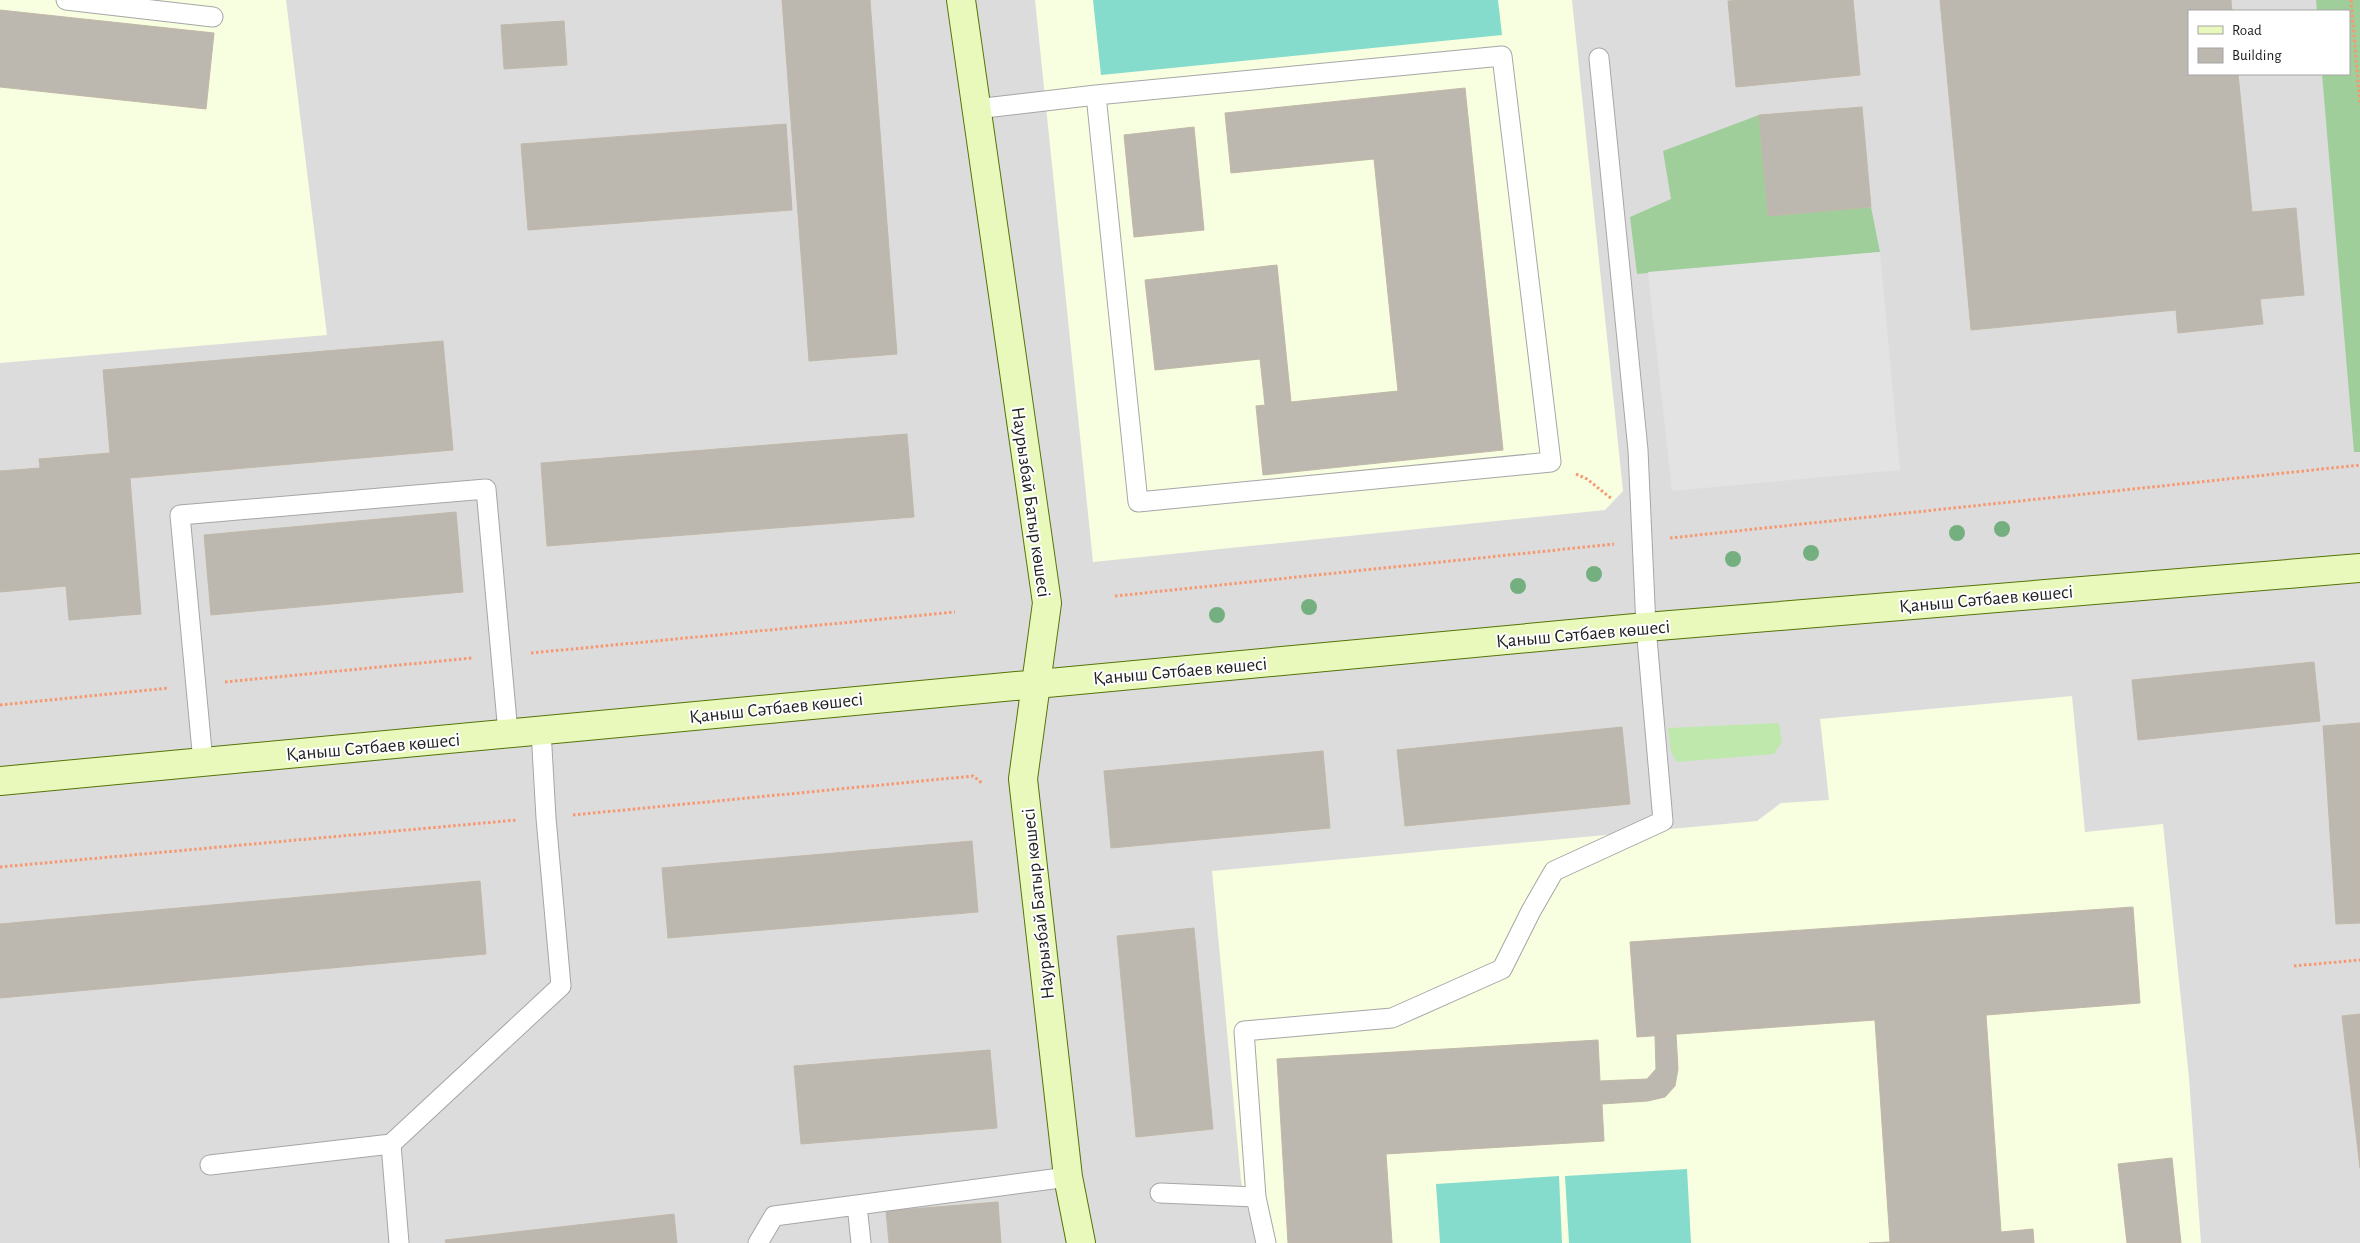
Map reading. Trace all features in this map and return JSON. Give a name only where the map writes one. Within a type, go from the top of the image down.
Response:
[{"type":"main road","name":"Наурызбай Батыр көшесі","points":[[961,0],[1047,603],[1023,779],[1068,1178],[1081,1243]]},
{"type":"main road","name":"Қаныш Сәтбаев көшесі","points":[[0,781],[1646,627],[2360,568]]},
{"type":"lane","points":[[66,0],[213,17]]},
{"type":"lane","points":[[976,109],[1096,95],[1502,56],[1551,462],[1138,502],[1096,95]]},
{"type":"lane","points":[[1266,1243],[1256,1197],[1244,1031],[1392,1018],[1502,969],[1531,911],[1554,871],[1663,821],[1646,627],[1638,450],[1599,58]]},
{"type":"lane","points":[[203,762],[180,515],[486,489],[508,733]]},
{"type":"lane","points":[[210,1165],[391,1144],[561,986],[546,818],[541,730]]},
{"type":"lane","points":[[391,1144],[399,1243]]},
{"type":"lane","points":[[758,1243],[774,1216],[1068,1178]]},
{"type":"lane","points":[[1160,1193],[1256,1197]]},
{"type":"lane","points":[[857,1205],[861,1243]]},
{"type":"path","points":[[2351,0],[2360,105]]},
{"type":"path","points":[[1114,596],[2360,465]]},
{"type":"path","points":[[0,867],[546,818],[973,776],[982,783]]},
{"type":"path","points":[[2294,966],[2360,960]]},
{"type":"shaded area","points":[[0,0],[2360,0],[2360,1243],[0,1243]]},
{"type":"shaded area","points":[[0,0],[286,0],[327,335],[0,363]]},
{"type":"shaded area","points":[[1035,0],[1572,0],[1623,491],[1605,510],[1093,562]]},
{"type":"shaded area","points":[[1093,0],[1498,0],[1502,35],[1101,75]]},
{"type":"shaded area","points":[[1880,252],[1900,470],[1672,491],[1648,272]]},
{"type":"shaded area","points":[[2072,696],[2085,832],[2163,824],[2189,1078],[2201,1243],[1256,1243],[1241,1181],[1212,871],[1757,821],[1781,803],[1829,800],[1820,719]]},
{"type":"shaded area","points":[[1687,1169],[1691,1243],[1569,1243],[1565,1176]]},
{"type":"shaded area","points":[[1559,1176],[1562,1243],[1440,1243],[1436,1184]]},
{"type":"green space","points":[[2316,0],[2360,0],[2360,452],[2354,452],[2322,75],[2350,75],[2350,10],[2317,10]]},
{"type":"green space","points":[[1759,115],[1768,216],[1871,207],[1880,252],[1637,274],[1630,217],[1671,199],[1663,151]]},
{"type":"green space","points":[[1779,723],[1782,742],[1774,754],[1677,762],[1671,752],[1668,728]]},
{"type":"building","points":[[782,0],[870,0],[897,354],[809,361]]},
{"type":"building","points":[[1853,0],[1860,75],[1736,87],[1728,1]]},
{"type":"building","points":[[1940,0],[2231,0],[2232,10],[2188,10],[2188,75],[2238,75],[2252,212],[2296,208],[2304,295],[2260,299],[2263,324],[2178,333],[2176,310],[1971,330]]},
{"type":"building","points":[[0,10],[214,33],[206,109],[0,87]]},
{"type":"building","points":[[564,21],[567,65],[504,69],[501,25]]},
{"type":"building","points":[[1465,88],[1503,450],[1263,475],[1256,406],[1265,405],[1260,359],[1155,370],[1145,280],[1277,265],[1291,402],[1398,391],[1374,159],[1231,173],[1225,113]]},
{"type":"building","points":[[1862,107],[1871,207],[1768,216],[1759,115]]},
{"type":"building","points":[[786,124],[792,210],[528,230],[521,144]]},
{"type":"building","points":[[1194,127],[1204,230],[1134,237],[1124,135]]},
{"type":"building","points":[[443,341],[453,450],[130,478],[141,614],[69,620],[66,586],[0,592],[0,471],[40,468],[39,459],[110,453],[103,370]]},
{"type":"building","points":[[907,434],[914,517],[547,546],[541,463]]},
{"type":"building","points":[[456,512],[463,592],[211,615],[204,535]]},
{"type":"building","points":[[2314,662],[2320,721],[2138,740],[2132,680]]},
{"type":"building","points":[[2360,723],[2360,923],[2336,924],[2323,726]]},
{"type":"building","points":[[1622,727],[1630,804],[1405,826],[1397,750]]},
{"type":"building","points":[[1323,751],[1330,828],[1111,848],[1104,771]]},
{"type":"building","points":[[972,841],[978,912],[668,938],[662,868]]},
{"type":"building","points":[[480,881],[486,954],[0,998],[0,924]]},
{"type":"building","points":[[2133,907],[2140,1003],[1986,1015],[2001,1232],[2033,1229],[2034,1243],[1869,1243],[1890,1242],[1875,1020],[1637,1037],[1630,942]]},
{"type":"building","points":[[1194,928],[1213,1129],[1136,1137],[1117,936]]},
{"type":"building","points":[[2360,1014],[2360,1168],[2342,1016]]},
{"type":"building","points":[[1676,1034],[1678,1069],[1675,1086],[1665,1097],[1648,1101],[1602,1104],[1604,1141],[1386,1154],[1392,1243],[1288,1243],[1277,1059],[1598,1040],[1600,1081],[1647,1079],[1656,1069],[1655,1036]]},
{"type":"building","points":[[990,1050],[997,1128],[801,1144],[794,1066]]},
{"type":"building","points":[[2172,1158],[2181,1243],[2127,1243],[2118,1164]]},
{"type":"building","points":[[998,1202],[1001,1243],[889,1243],[886,1211]]},
{"type":"building","points":[[674,1214],[677,1243],[446,1243],[445,1240]]}]
